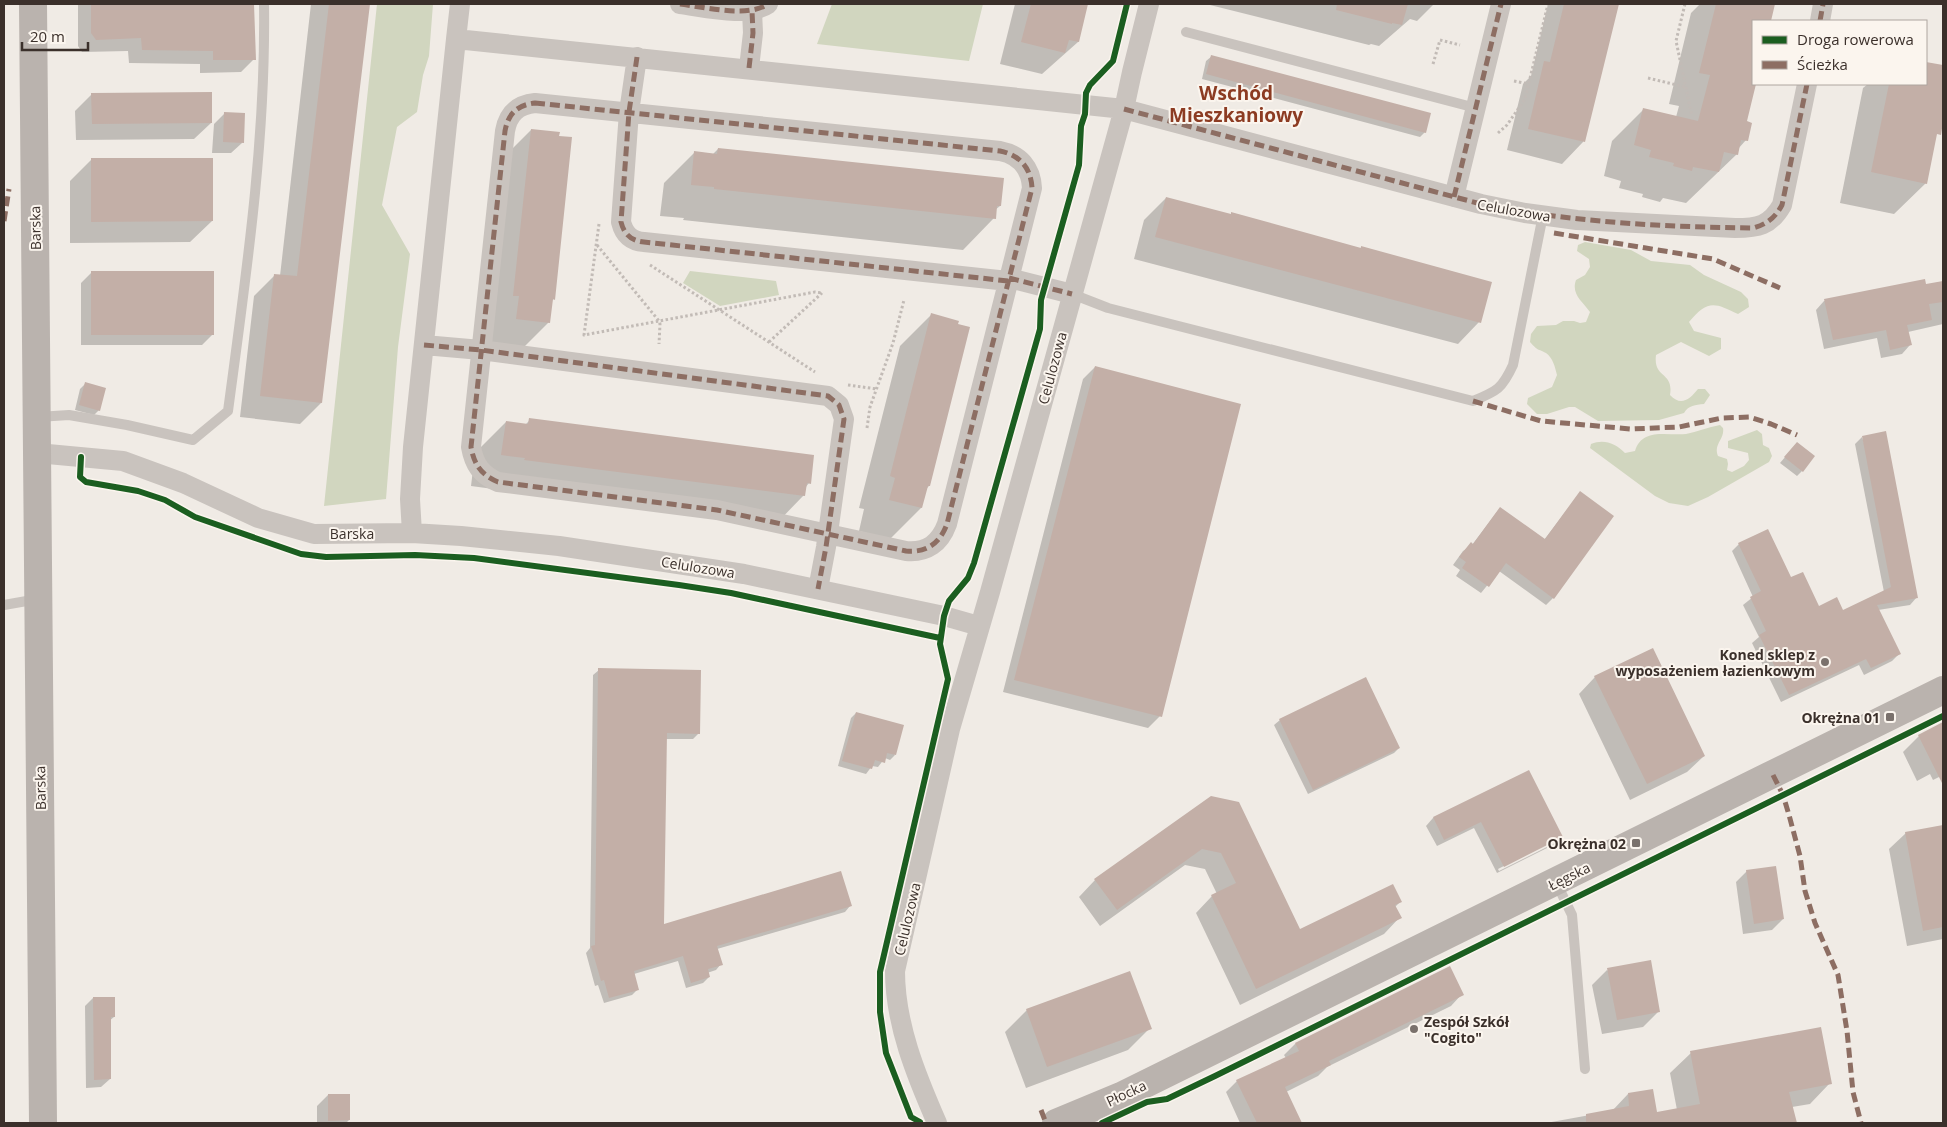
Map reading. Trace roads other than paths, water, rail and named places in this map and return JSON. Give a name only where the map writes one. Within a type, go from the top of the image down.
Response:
[{"type":"street","name":"Barska","points":[[33,4],[43,1123]]},
{"type":"street","points":[[412,533],[410,499],[413,447],[460,4]]},
{"type":"street","points":[[680,4],[760,7],[753,33],[749,68]]},
{"type":"street","name":"Celulozowa","points":[[937,1123],[900,1025],[895,993],[895,971],[957,700],[965,680],[1124,109],[1149,4]]},
{"type":"street","points":[[1454,197],[1501,4]]},
{"type":"street","points":[[1820,20],[1823,4]]},
{"type":"street","points":[[456,38],[1124,109]]},
{"type":"street","points":[[637,57],[629,112],[621,222],[626,234],[638,242],[1009,280],[1072,294]]},
{"type":"street","name":"Celulozowa","points":[[1124,109],[1490,206],[1543,216],[1586,221],[1735,228],[1761,226],[1777,215],[1782,205],[1807,85]]},
{"type":"street","points":[[535,103],[629,112],[1008,153],[1021,161],[1026,167],[1032,188],[947,524],[941,539],[925,550],[914,552],[717,510],[498,482],[482,473],[475,464],[470,447],[506,123],[516,108],[525,104],[535,103]]},
{"type":"street","points":[[424,345],[481,350],[828,396],[839,406],[844,419],[818,589]]},
{"type":"street","name":"Barska","points":[[37,453],[123,461],[182,483],[258,518],[314,534],[412,533]]},
{"type":"street","name":"Celulozowa","points":[[412,533],[559,546],[744,574],[944,616],[979,626]]},
{"type":"street","name":"Łęgska","points":[[1195,1060],[1943,690]]},
{"type":"street","name":"Płocka","points":[[1056,1123],[1121,1096],[1195,1060]]},
{"type":"lane","points":[[37,417],[70,415],[127,424],[193,440],[228,411],[249,253],[265,63],[264,4]]},
{"type":"lane","points":[[1186,32],[1476,108]]},
{"type":"lane","points":[[1072,294],[1108,308],[1474,401],[1498,390],[1507,378],[1513,365],[1543,216]]},
{"type":"lane","points":[[4,605],[39,598]]},
{"type":"lane","points":[[1556,882],[1572,915],[1585,1069]]},
{"type":"place","name":"Koned sklep z wyposażeniem łazienkowym","points":[[1825,662]]},
{"type":"place","name":"Okrężna 01","points":[[1890,717]]},
{"type":"place","name":"Okrężna 02","points":[[1636,843]]},
{"type":"place","name":"Zespół Szkół \"Cogito\"","points":[[1414,1029]]},
{"type":"district","name":"Wschód Mieszkaniowy","points":[[1236,104]]}]
